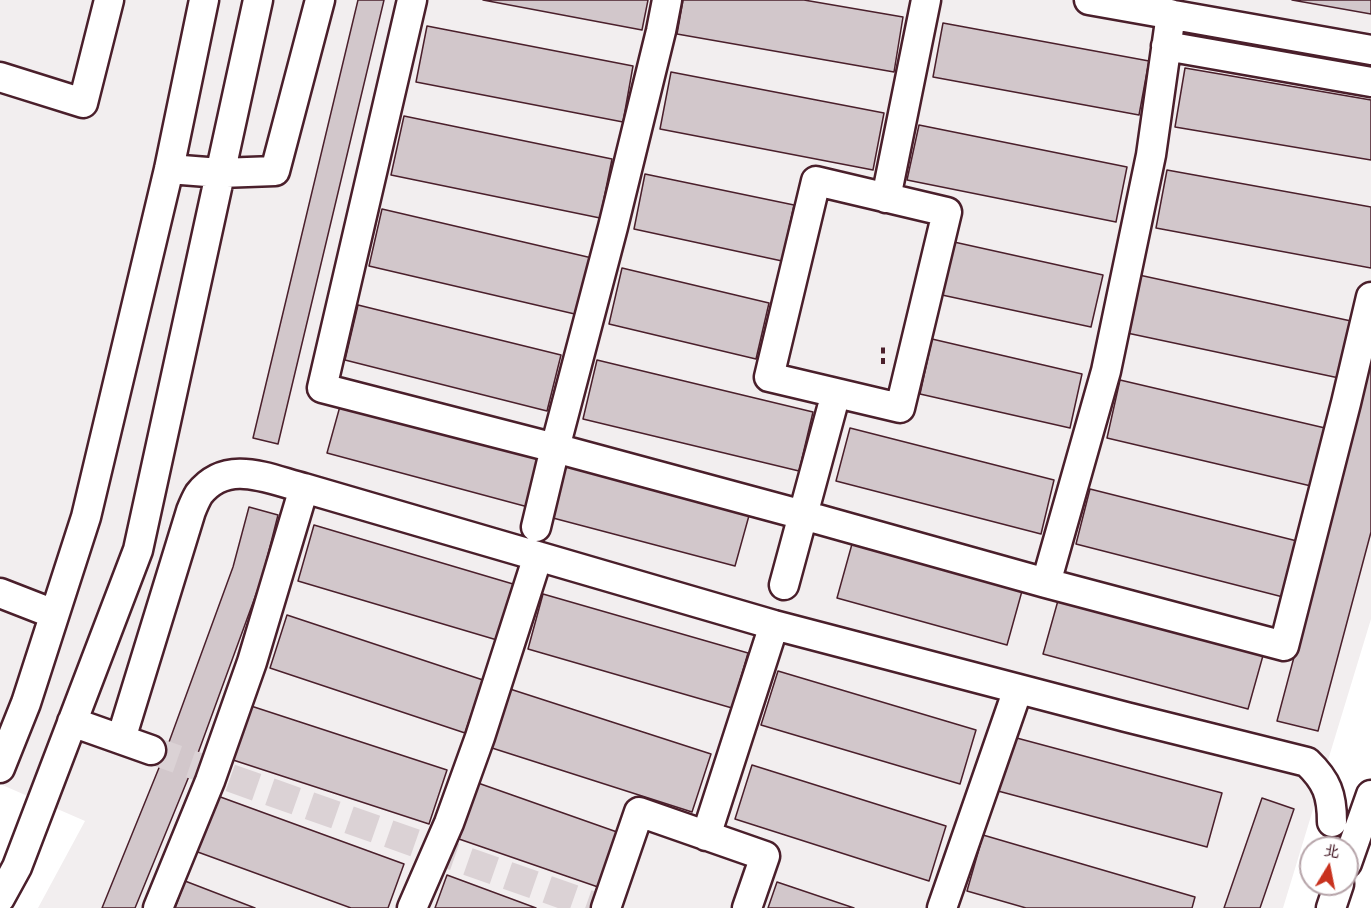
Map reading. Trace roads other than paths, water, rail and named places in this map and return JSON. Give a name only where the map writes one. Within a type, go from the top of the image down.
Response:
[{"type":"street","points":[[0,76],[83,102],[109,0]]},
{"type":"street","points":[[0,768],[26,703],[86,517],[169,169],[204,0]]},
{"type":"street","points":[[0,898],[17,867],[138,550],[258,0]]},
{"type":"street","points":[[169,169],[220,173],[274,171],[320,0]]},
{"type":"street","points":[[412,0],[322,388],[555,448],[1284,646],[1371,297]]},
{"type":"street","points":[[536,527],[613,227],[667,0]]},
{"type":"street","points":[[886,198],[926,0]]},
{"type":"street","points":[[1089,0],[1371,50]]},
{"type":"street","points":[[1046,583],[1106,371],[1151,155],[1171,14]]},
{"type":"street","points":[[1167,46],[1371,82]]},
{"type":"street","points":[[816,181],[886,198],[947,212],[900,408],[770,377],[816,181]]},
{"type":"street","points":[[784,585],[836,393]]},
{"type":"street","points":[[121,739],[190,511],[198,496],[210,483],[226,475],[243,472],[774,625],[1307,762],[1328,788],[1332,805],[1332,822]]},
{"type":"street","points":[[158,908],[210,781],[252,662],[304,488]]},
{"type":"street","points":[[412,908],[449,823],[480,737],[538,556]]},
{"type":"street","points":[[0,593],[54,614]]},
{"type":"street","points":[[706,836],[774,625]]},
{"type":"street","points":[[942,908],[1018,689]]},
{"type":"street","points":[[72,722],[151,750]]},
{"type":"street","points":[[1356,836],[1371,795]]},
{"type":"street","points":[[606,908],[639,812],[765,856],[747,908]]},
{"type":"tunnel","points":[[151,750],[600,908]]}]
